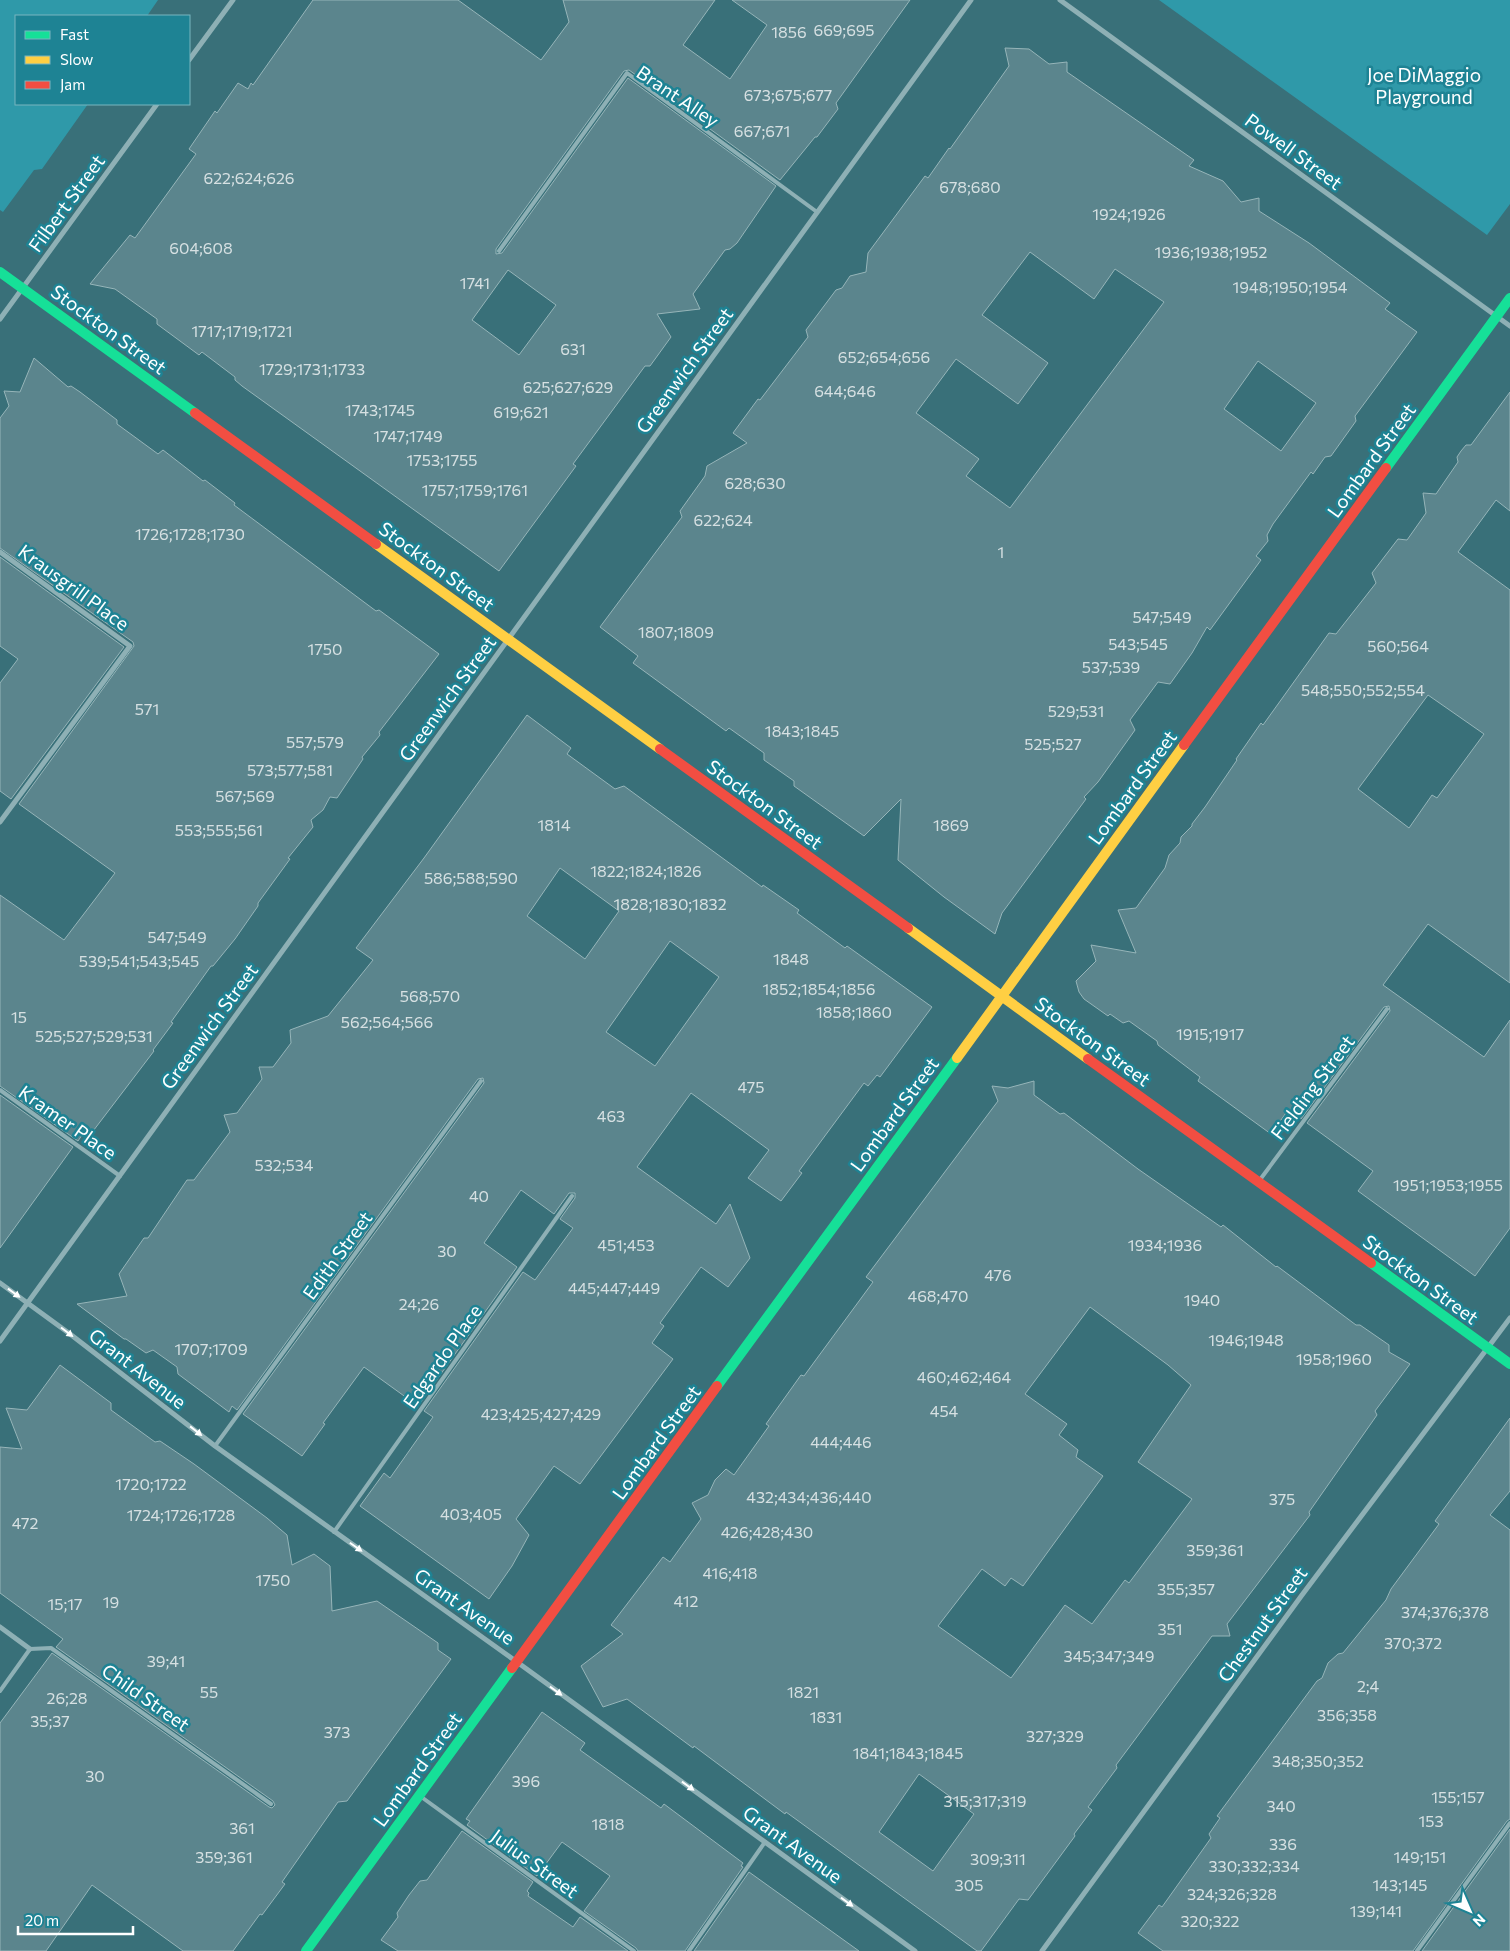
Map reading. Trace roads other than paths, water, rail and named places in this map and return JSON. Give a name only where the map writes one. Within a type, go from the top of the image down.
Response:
[{"type":"street","points":[[190,59],[233,0]]},
{"type":"street","name":"Greenwich Street","points":[[0,1341],[971,0]]},
{"type":"street","name":"Powell Street","points":[[1060,0],[1510,326]]},
{"type":"street","name":"Filbert Street","points":[[0,319],[156,105]]},
{"type":"street","name":"Stockton Street","points":[[0,272],[1510,1364]]},
{"type":"street","name":"Lombard Street","points":[[306,1951],[1510,298]]},
{"type":"street","name":"Krausgrill Place","points":[[0,552],[130,646],[0,822]]},
{"type":"street","name":"Grant Avenue","points":[[0,1284],[215,1446],[517,1662],[915,1951]]},
{"type":"street","name":"Chestnut Street","points":[[1042,1951],[1302,1595],[1510,1318]]},
{"type":"street","points":[[0,1627],[30,1649]]},
{"type":"lane","name":"Brant Alley","points":[[499,251],[627,73],[817,212]]},
{"type":"lane","name":"Fielding Street","points":[[1258,1182],[1387,1009]]},
{"type":"lane","name":"Edith Street","points":[[215,1446],[481,1081]]},
{"type":"lane","name":"Kramer Place","points":[[0,1090],[120,1176]]},
{"type":"lane","name":"Edgardo Place","points":[[334,1532],[572,1196]]},
{"type":"lane","name":"Child Street","points":[[30,1649],[51,1648],[271,1804]]},
{"type":"lane","points":[[0,1692],[30,1649]]},
{"type":"lane","name":"Julius Street","points":[[420,1796],[634,1951]]},
{"type":"lane","points":[[1417,1951],[1510,1823]]},
{"type":"lane","points":[[689,1951],[765,1842]]},
{"type":"park label","name":"Joe DiMaggio Playground","points":[[1424,85]]}]
